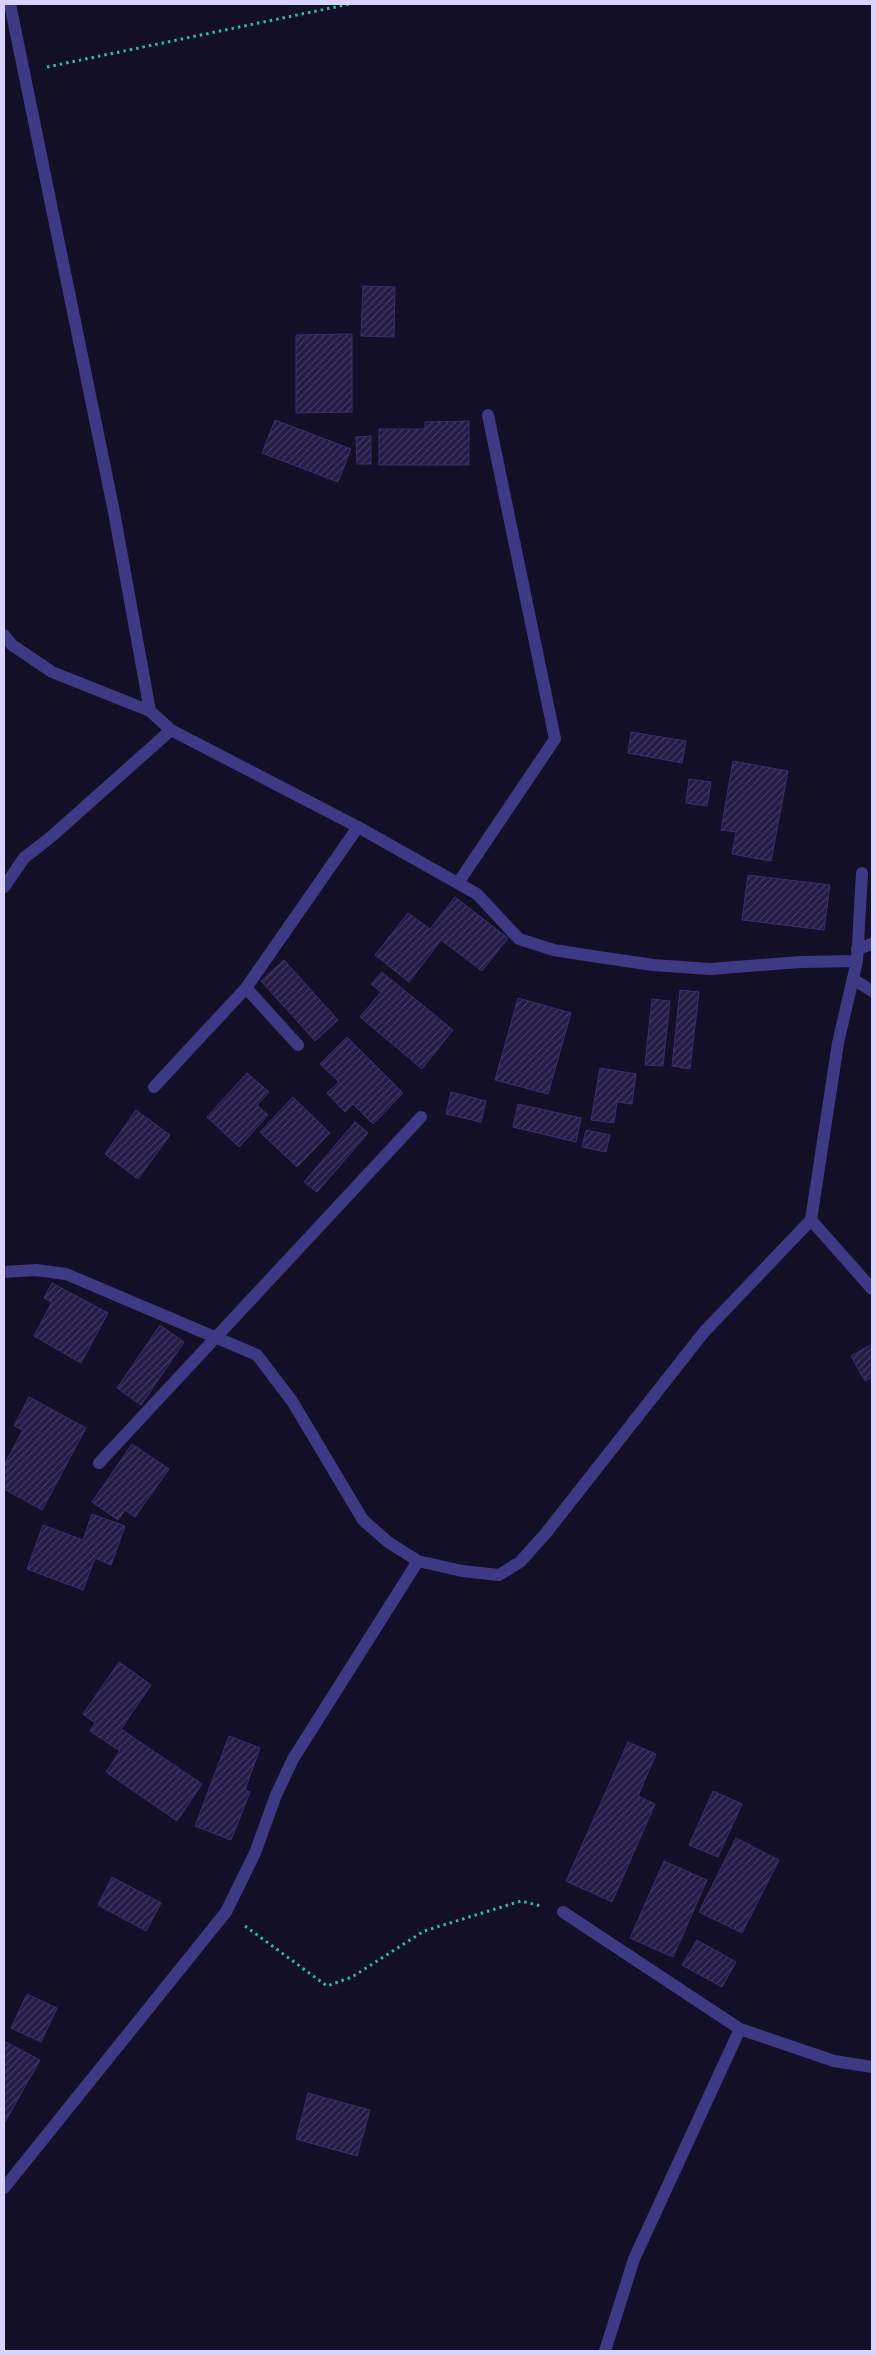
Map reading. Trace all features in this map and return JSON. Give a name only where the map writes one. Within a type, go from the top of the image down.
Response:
[{"type":"street","points":[[10,4],[112,502],[150,711]]},
{"type":"street","points":[[458,883],[555,739],[488,415]]},
{"type":"street","points":[[4,635],[12,645],[52,672],[150,711],[171,730],[358,827],[477,894],[519,939],[554,950],[653,965],[710,969],[800,962],[857,955],[872,944]]},
{"type":"street","points":[[4,887],[24,858],[52,836],[171,730]]},
{"type":"street","points":[[154,1087],[246,988],[358,827]]},
{"type":"street","points":[[4,1272],[36,1270],[66,1274],[257,1354],[292,1401],[364,1520],[388,1542],[418,1561],[462,1571],[499,1575],[520,1562],[546,1533],[704,1332],[811,1220],[838,1042],[857,955],[862,873]]},
{"type":"street","points":[[853,979],[872,992]]},
{"type":"street","points":[[246,988],[298,1046]]},
{"type":"street","points":[[98,1463],[217,1338],[421,1117]]},
{"type":"street","points":[[811,1220],[872,1288]]},
{"type":"street","points":[[4,2188],[226,1912],[255,1853],[276,1795],[293,1759],[418,1561]]},
{"type":"street","points":[[563,1912],[740,2029],[834,2061],[872,2068]]},
{"type":"street","points":[[605,2351],[634,2259],[740,2029]]},
{"type":"path","points":[[25,72],[350,4]]},
{"type":"path","points":[[226,1912],[327,1986],[352,1976],[424,1931],[521,1901],[563,1912]]},
{"type":"building","points":[[363,286],[395,287],[394,337],[361,336]]},
{"type":"building","points":[[352,334],[352,412],[296,413],[296,335]]},
{"type":"building","points":[[275,420],[351,449],[338,482],[262,453]]},
{"type":"building","points":[[469,421],[469,465],[379,465],[379,429],[425,429],[425,422]]},
{"type":"building","points":[[371,436],[371,464],[357,464],[356,437]]},
{"type":"building","points":[[631,732],[686,741],[682,763],[628,753]]},
{"type":"building","points":[[733,761],[788,771],[771,861],[732,854],[736,832],[721,830]]},
{"type":"building","points":[[689,779],[711,782],[707,806],[686,803]]},
{"type":"building","points":[[748,875],[830,885],[824,930],[742,920]]},
{"type":"building","points":[[455,897],[508,938],[482,971],[441,940],[409,982],[375,955],[408,913],[430,929]]},
{"type":"building","points":[[284,960],[338,1020],[315,1041],[261,981]]},
{"type":"building","points":[[382,972],[453,1030],[422,1069],[360,1017],[381,992],[371,984]]},
{"type":"building","points":[[680,990],[699,992],[690,1069],[672,1066]]},
{"type":"building","points":[[518,998],[571,1013],[548,1094],[495,1080]]},
{"type":"building","points":[[652,999],[670,1001],[663,1066],[645,1065]]},
{"type":"building","points":[[347,1037],[403,1093],[373,1124],[353,1104],[345,1112],[327,1093],[339,1082],[320,1064]]},
{"type":"building","points":[[600,1068],[636,1074],[632,1104],[617,1102],[614,1123],[591,1120]]},
{"type":"building","points":[[247,1073],[269,1092],[257,1105],[268,1115],[239,1147],[207,1117]]},
{"type":"building","points":[[451,1092],[486,1101],[481,1122],[446,1114]]},
{"type":"building","points":[[293,1097],[330,1133],[297,1167],[260,1132]]},
{"type":"building","points":[[518,1104],[581,1118],[576,1142],[513,1127]]},
{"type":"building","points":[[136,1110],[170,1135],[138,1179],[105,1154]]},
{"type":"building","points":[[355,1122],[368,1133],[317,1192],[304,1182]]},
{"type":"building","points":[[586,1130],[610,1135],[606,1152],[582,1147]]},
{"type":"building","points":[[52,1283],[108,1313],[81,1363],[34,1336],[52,1302],[44,1298]]},
{"type":"building","points":[[160,1325],[184,1342],[141,1405],[117,1388]]},
{"type":"building","points":[[872,1344],[872,1377],[865,1381],[851,1356]]},
{"type":"building","points":[[29,1397],[86,1428],[42,1510],[4,1489],[4,1465],[23,1430],[14,1426]]},
{"type":"building","points":[[132,1444],[169,1469],[135,1517],[125,1510],[118,1520],[92,1502]]},
{"type":"building","points":[[92,1514],[125,1526],[111,1565],[95,1558],[83,1590],[27,1569],[43,1525],[83,1540]]},
{"type":"building","points":[[119,1662],[151,1685],[121,1729],[202,1784],[177,1821],[106,1772],[120,1751],[90,1731],[95,1723],[83,1714]]},
{"type":"building","points":[[229,1736],[260,1748],[245,1790],[250,1792],[231,1840],[195,1826]]},
{"type":"building","points":[[628,1742],[656,1754],[638,1796],[655,1804],[612,1902],[566,1881]]},
{"type":"building","points":[[713,1791],[742,1804],[718,1857],[689,1845]]},
{"type":"building","points":[[736,1838],[779,1860],[742,1933],[699,1912]]},
{"type":"building","points":[[664,1861],[707,1880],[673,1957],[630,1938]]},
{"type":"building","points":[[112,1877],[161,1903],[146,1931],[98,1905]]},
{"type":"building","points":[[697,1940],[736,1962],[722,1987],[682,1965]]},
{"type":"building","points":[[27,1994],[57,2008],[41,2042],[11,2028]]},
{"type":"building","points":[[4,2041],[40,2060],[5,2122],[4,2121]]},
{"type":"building","points":[[308,2093],[370,2110],[357,2156],[296,2139]]}]
